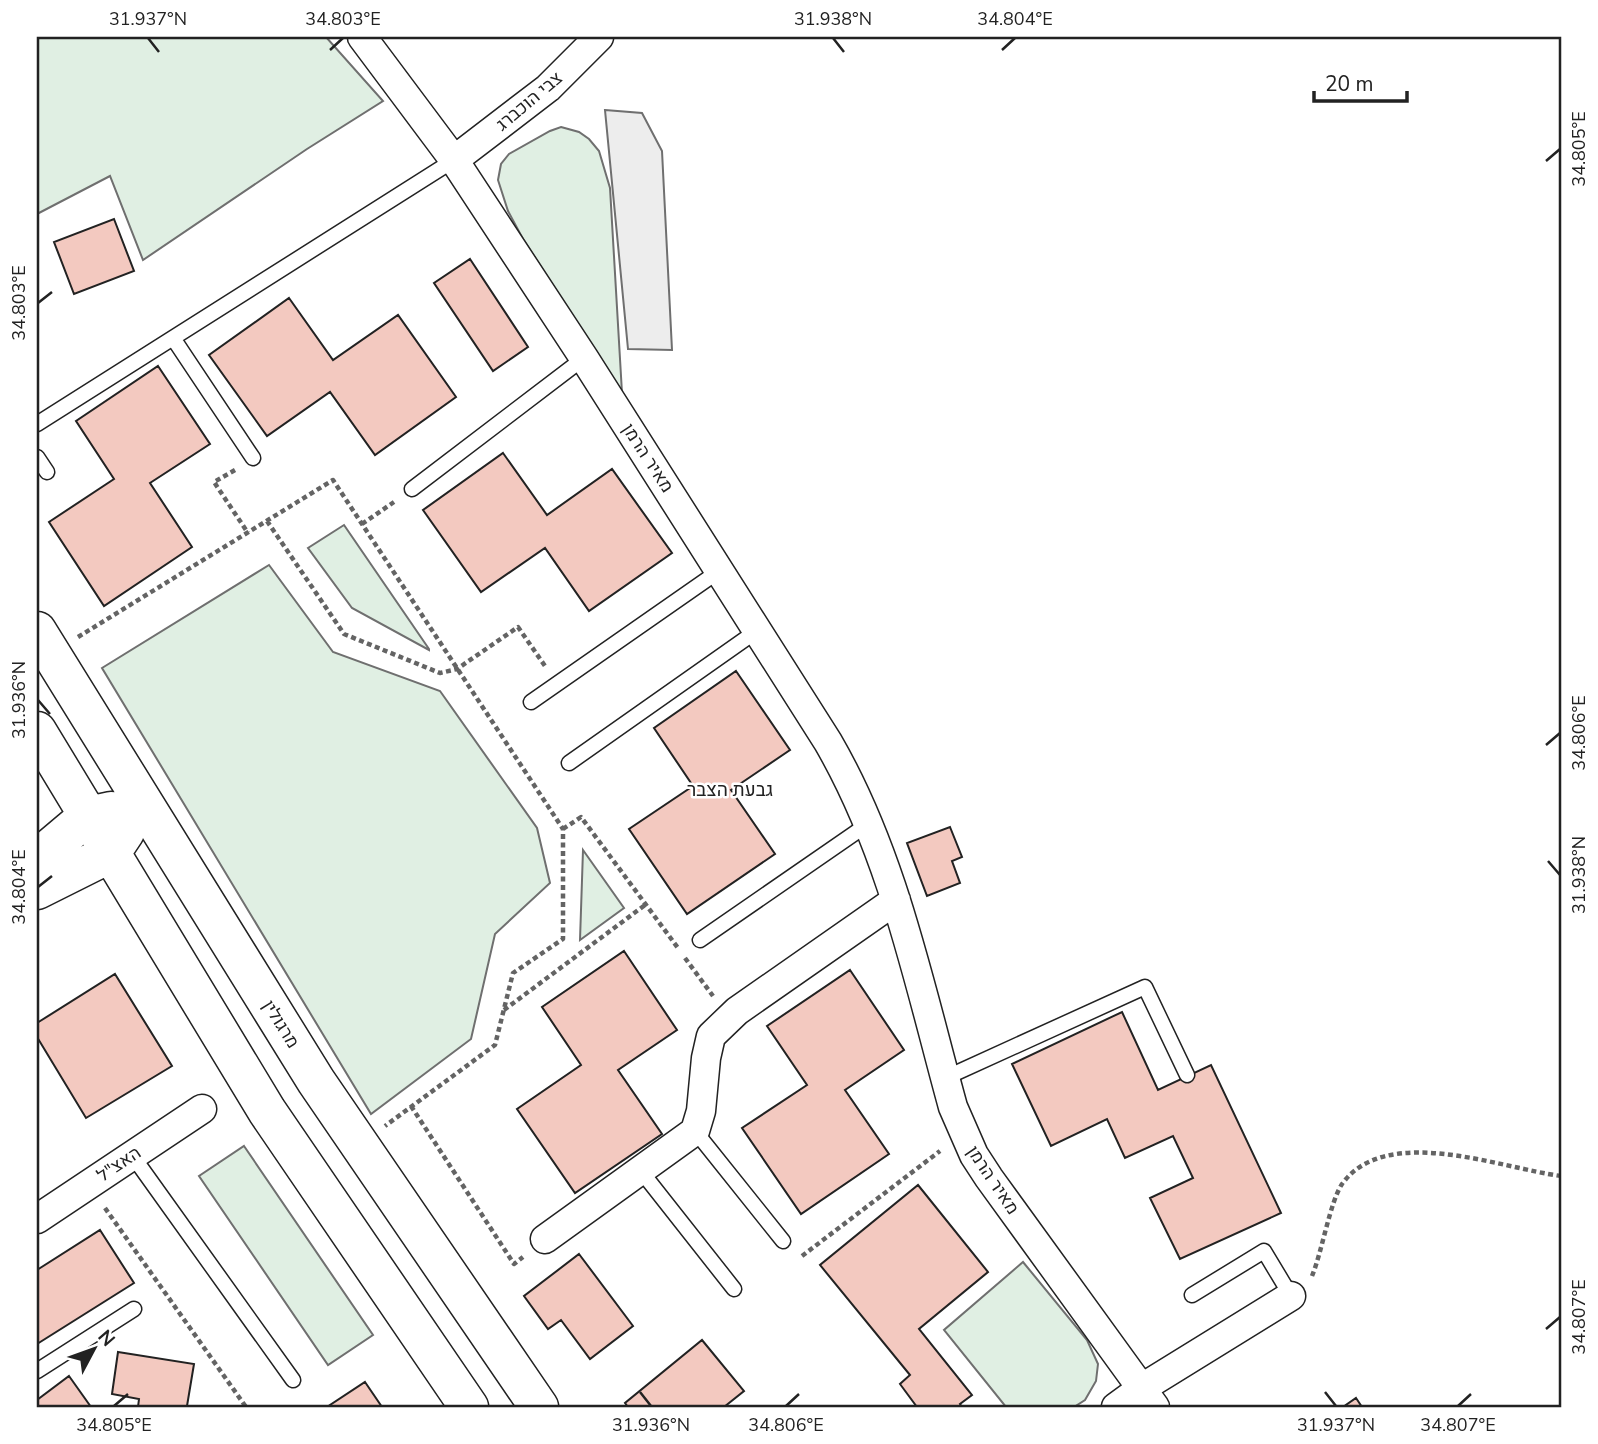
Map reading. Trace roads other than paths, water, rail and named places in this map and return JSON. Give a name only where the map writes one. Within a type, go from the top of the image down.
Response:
[{"type":"main road","name":"מרגולין","points":[[44,643],[308,1069],[539,1407]]},
{"type":"main road","points":[[37,731],[267,1111],[469,1407]]},
{"type":"main road","points":[[37,859],[88,816],[144,804]]},
{"type":"main road","points":[[37,890],[111,853],[144,804]]},
{"type":"street","name":"מאיר הרמן","points":[[362,37],[454,160],[584,358],[840,762],[868,824],[896,900],[963,1133],[989,1178],[1148,1398]]},
{"type":"street","name":"צבי הוכברג","points":[[454,160],[548,88],[600,37]]},
{"type":"street","points":[[545,1239],[695,1131],[701,1111],[711,1035],[729,1018],[896,900]]},
{"type":"street","name":"האצ\"ל","points":[[37,1219],[202,1109]]},
{"type":"street","points":[[1116,1407],[1148,1398],[1291,1296]]},
{"type":"lane","points":[[37,424],[454,160]]},
{"type":"lane","points":[[173,338],[253,458]]},
{"type":"lane","points":[[412,489],[584,358]]},
{"type":"lane","points":[[37,457],[47,472]]},
{"type":"lane","points":[[531,702],[719,571]]},
{"type":"lane","points":[[569,763],[758,630]]},
{"type":"lane","points":[[700,940],[868,824]]},
{"type":"lane","points":[[945,1077],[1145,988],[1186,1075]]},
{"type":"lane","points":[[695,1131],[783,1241]]},
{"type":"lane","points":[[132,1155],[293,1380]]},
{"type":"lane","points":[[641,1171],[734,1290]]},
{"type":"lane","points":[[1192,1294],[1264,1251],[1291,1296]]},
{"type":"lane","points":[[37,1371],[134,1309]]},
{"type":"district","name":"גבעת הצבר","points":[[730,789]]}]
